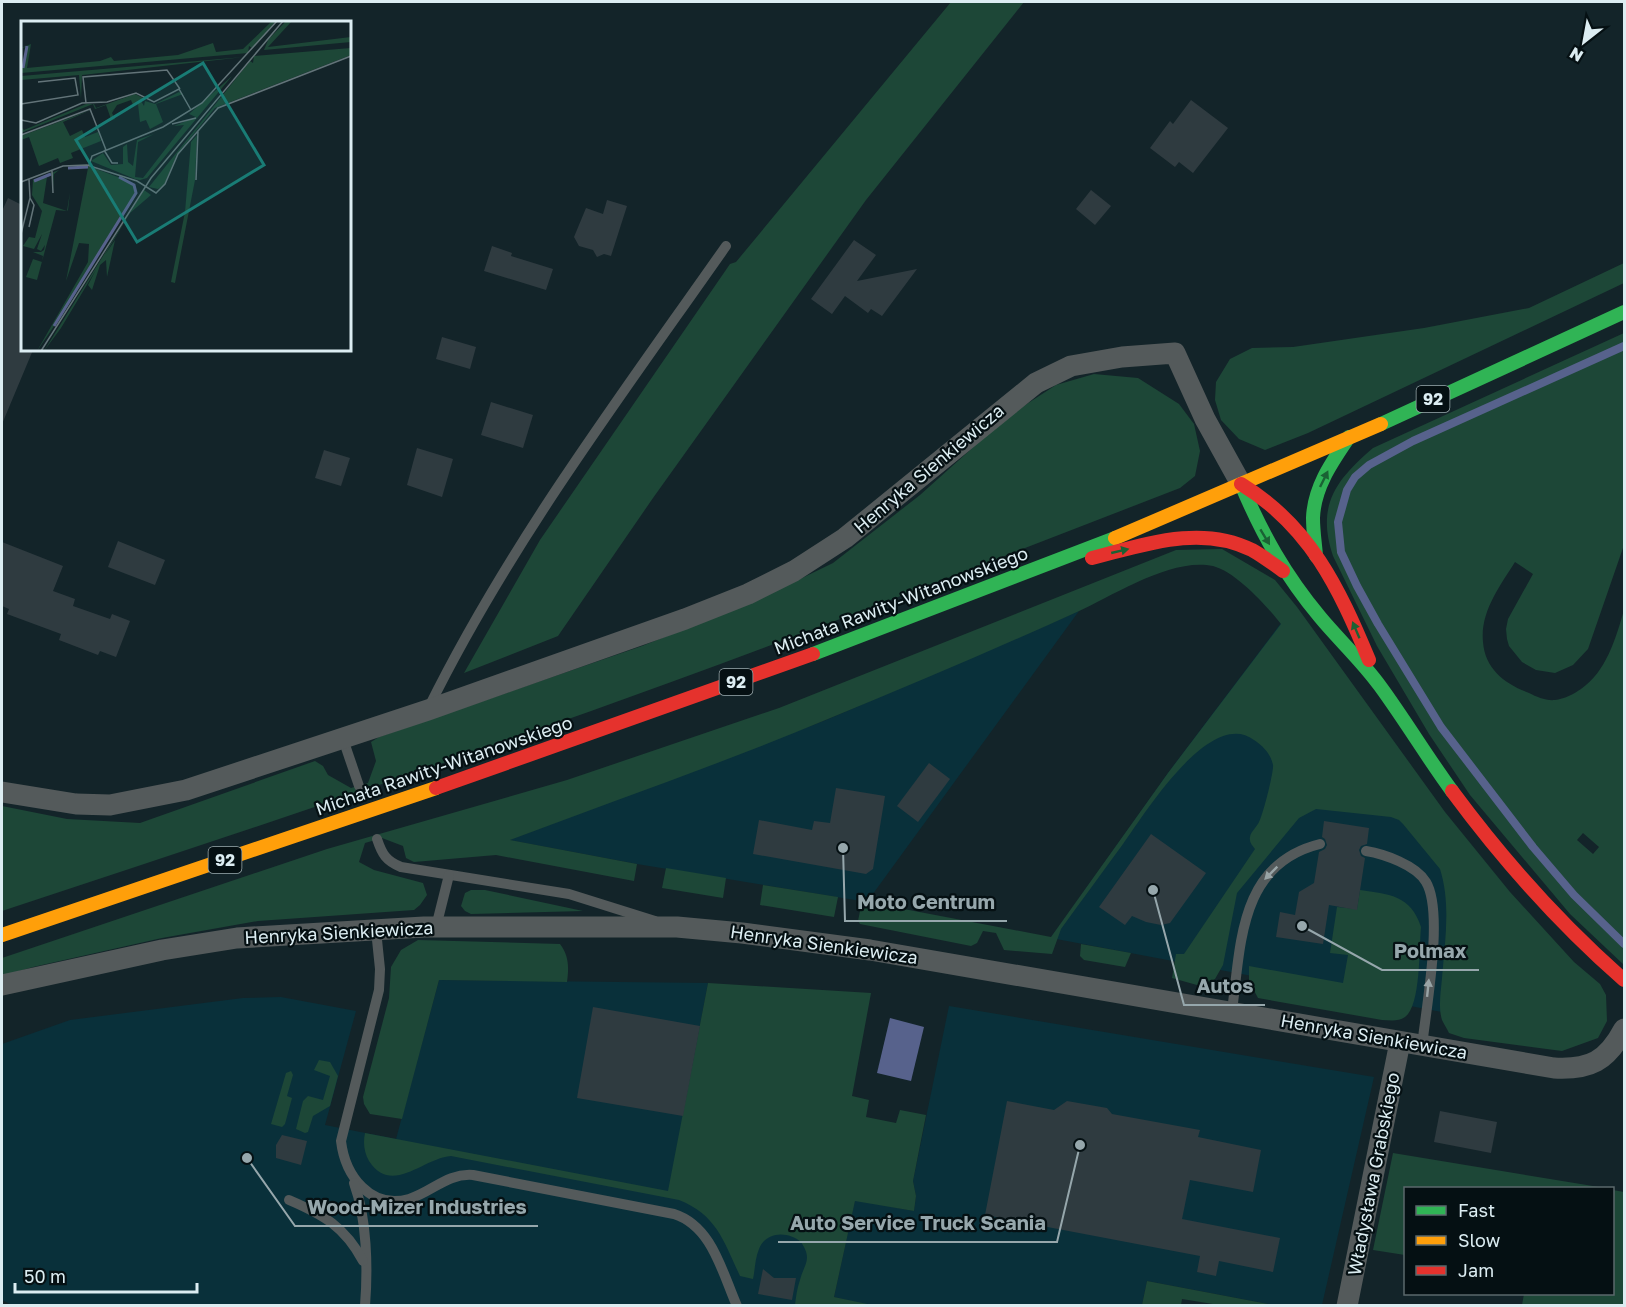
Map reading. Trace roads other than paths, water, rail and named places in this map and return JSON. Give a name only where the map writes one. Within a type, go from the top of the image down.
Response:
[{"type":"main road","name":"Michała Rawity-Witanowskiego","points":[[2,935],[471,777],[1022,574],[1349,437],[1624,312]]},
{"type":"main road","name":"Henryka Sienkiewicza","points":[[1316,556],[1313,516],[1315,502],[1324,478],[1349,437]]},
{"type":"main road","name":"Henryka Sienkiewicza","points":[[1241,484],[1266,499],[1288,520],[1316,556],[1350,615],[1379,684]]},
{"type":"main road","name":"Henryka Sienkiewicza","points":[[1241,484],[1259,527],[1287,574],[1319,616],[1379,684],[1433,765],[1486,836],[1570,932],[1624,980]]},
{"type":"main road","name":"Henryka Sienkiewicza","points":[[1022,574],[1177,537],[1198,536],[1223,540],[1251,550],[1287,574]]},
{"type":"street","name":"Henryka Sienkiewicza","points":[[2,792],[76,804],[110,805],[186,790],[428,710],[685,620],[748,594],[794,571],[845,538],[1036,382],[1071,366],[1122,357],[1175,353],[1241,484]]},
{"type":"street","name":"Henryka Sienkiewicza","points":[[2,985],[162,950],[237,939],[376,934],[436,927],[677,927],[870,950],[1554,1068],[1570,1069],[1591,1064],[1603,1058],[1619,1039],[1624,1029]]},
{"type":"street","name":"Władysława Grabskiego","points":[[1347,1305],[1400,1042]]},
{"type":"lane","points":[[428,710],[460,645],[532,526],[726,246]]},
{"type":"lane","points":[[342,739],[359,786]]},
{"type":"lane","points":[[377,839],[384,857],[401,867],[569,894],[677,927]]},
{"type":"lane","points":[[1232,1011],[1247,910],[1260,884],[1285,858],[1302,848],[1320,844]]},
{"type":"lane","points":[[1366,851],[1405,863],[1426,881],[1435,929],[1422,1046]]},
{"type":"lane","points":[[436,927],[449,875]]},
{"type":"lane","points":[[365,1305],[363,1223],[359,1195],[345,1162],[341,1141],[360,1045],[381,979],[376,934]]},
{"type":"lane","points":[[351,1174],[368,1192],[387,1200],[411,1198],[449,1178],[470,1174],[674,1214],[692,1223],[706,1238],[737,1305]]},
{"type":"lane","points":[[289,1200],[322,1214],[333,1223],[346,1235],[365,1265]]},
{"type":"water","points":[[890,1018],[924,1027],[911,1081],[877,1073]]},
{"type":"waterway","points":[[1624,346],[1413,441],[1369,465],[1355,477],[1347,490],[1338,522],[1341,552],[1357,586],[1441,727],[1533,847],[1574,895],[1624,944]]},
{"type":"place","name":"Moto Centrum","points":[[843,848]]},
{"type":"place","name":"Autos","points":[[1153,890]]},
{"type":"place","name":"Polmax","points":[[1302,926]]},
{"type":"place","name":"Auto Service Truck Scania","points":[[1080,1145]]},
{"type":"place","name":"Wood-Mizer Industries","points":[[247,1158]]}]
